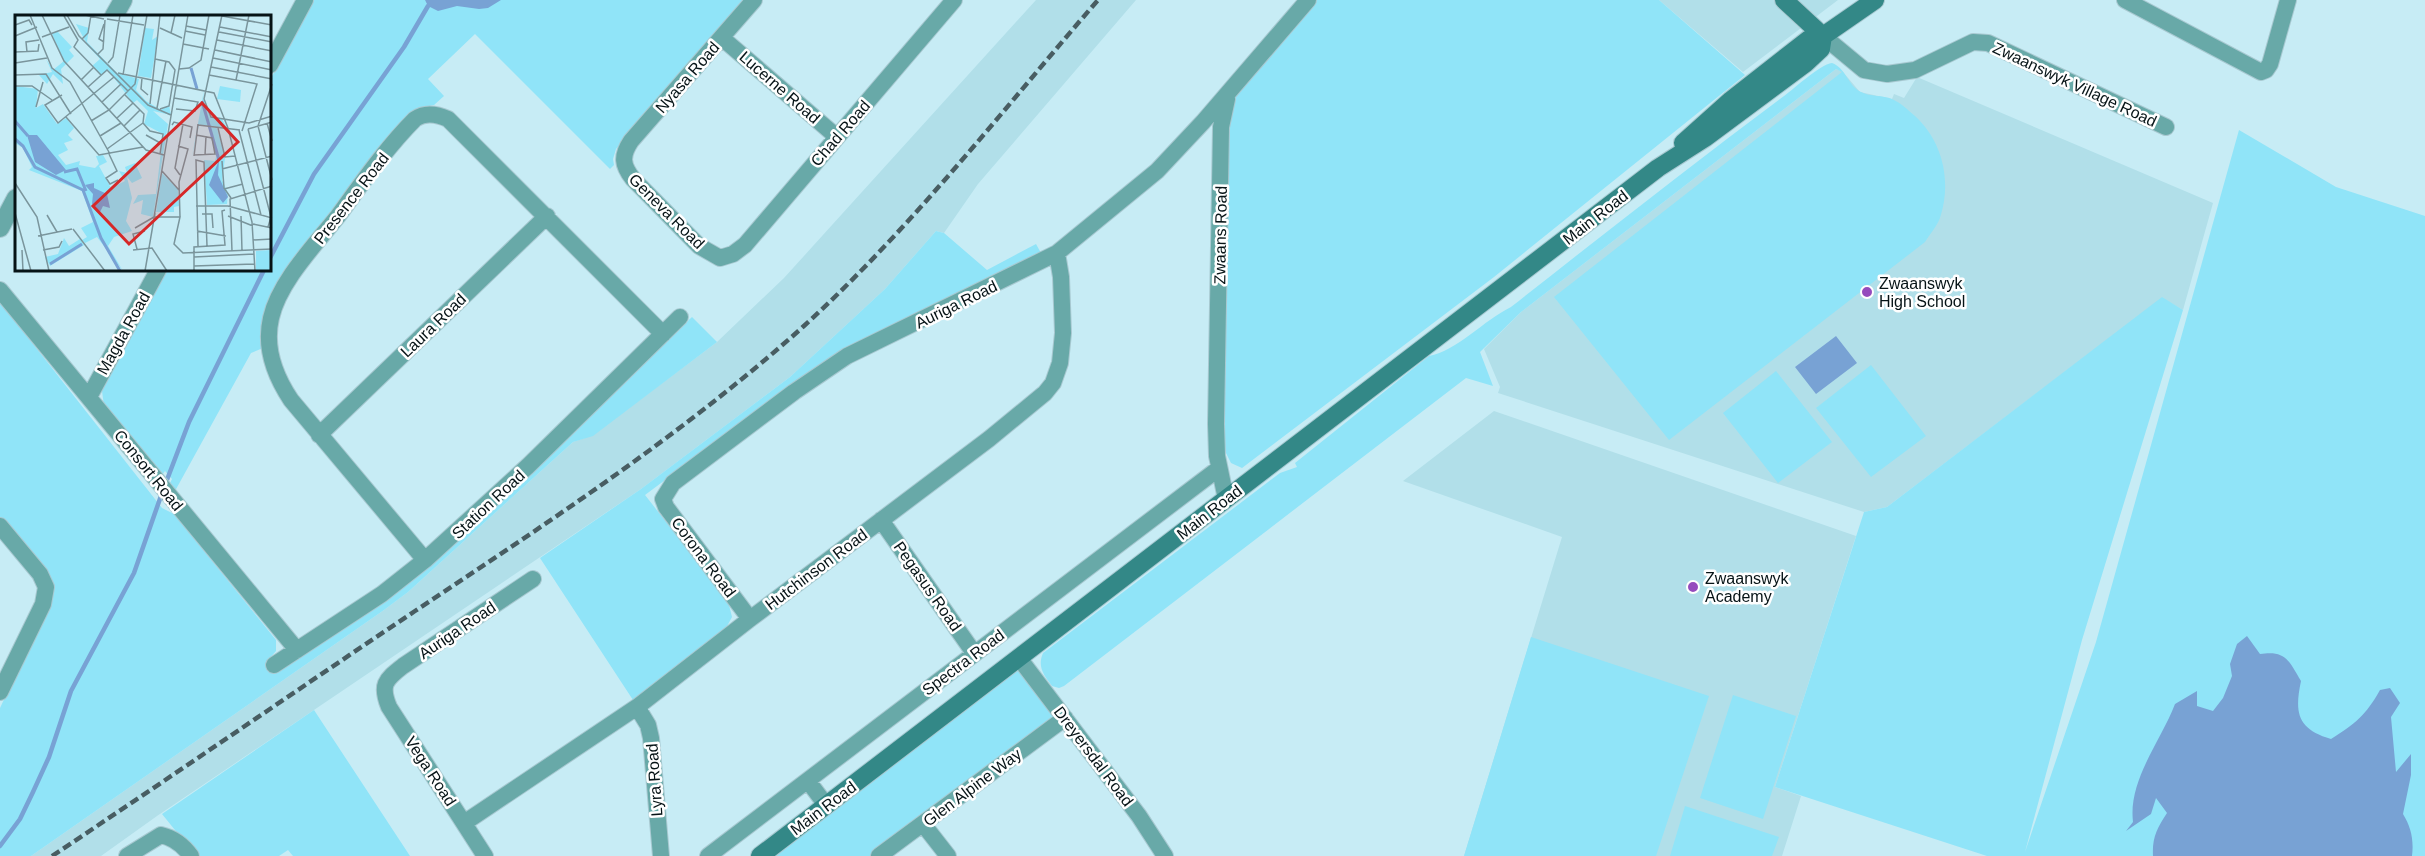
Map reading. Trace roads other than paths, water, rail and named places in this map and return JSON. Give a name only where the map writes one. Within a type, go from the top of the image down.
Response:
[{"type":"main road","points":[[1784,0],[1823,36]]},
{"type":"main road","name":"Main Road","points":[[760,856],[1658,168],[1697,129],[1809,39],[1823,36],[1875,0]]},
{"type":"street","points":[[115,15],[123,0]]},
{"type":"street","points":[[272,60],[305,0]]},
{"type":"street","name":"Nyasa Road","points":[[623,156],[631,141],[754,0]]},
{"type":"street","name":"Chad Road","points":[[720,258],[733,254],[744,244],[954,0]]},
{"type":"street","name":"Zwaans Road","points":[[1226,499],[1218,469],[1216,424],[1221,127],[1229,92],[1308,0]]},
{"type":"street","points":[[2125,0],[2261,72],[2266,70],[2270,63],[2288,0]]},
{"type":"street","name":"Zwaanswyk Village Road","points":[[1823,36],[1864,70],[1887,74],[1915,70],[1973,42],[1988,43],[2166,127]]},
{"type":"street","name":"Lucerne Road","points":[[722,38],[837,137]]},
{"type":"street","name":"Auriga Road","points":[[665,493],[684,473],[803,385],[847,356],[1057,253],[1157,171],[1229,92]]},
{"type":"street","name":"Presence Road","points":[[425,560],[291,400],[275,373],[269,339],[274,308],[280,294],[381,159],[415,119],[421,115],[439,114],[448,119],[548,216],[663,334]]},
{"type":"street","name":"Geneva Road","points":[[623,156],[624,166],[633,179],[699,246],[720,258]]},
{"type":"street","points":[[0,228],[15,200]]},
{"type":"street","name":"Laura Road","points":[[319,435],[548,216]]},
{"type":"street","name":"Hutchinson Road","points":[[464,823],[637,707],[1027,410],[1053,383],[1060,363],[1063,333],[1061,277],[1057,253]]},
{"type":"street","name":"Magda Road","points":[[89,397],[157,272]]},
{"type":"street","name":"Consort Road","points":[[0,290],[297,650]]},
{"type":"street","name":"Station Road","points":[[274,664],[382,594],[425,560],[513,480],[680,317]]},
{"type":"street","name":"Spectra Road","points":[[708,856],[1218,469]]},
{"type":"street","name":"Corona Road","points":[[665,493],[663,498],[666,507],[750,619]]},
{"type":"street","name":"Pegasus Road","points":[[881,520],[974,653]]},
{"type":"street","points":[[0,526],[40,574],[46,587],[45,599],[0,692]]},
{"type":"street","name":"Auriga Road","points":[[385,684],[403,666],[533,579]]},
{"type":"street","name":"Dreyersdal Road","points":[[1020,658],[1139,816],[1165,856]]},
{"type":"street","name":"Vega Road","points":[[385,684],[383,694],[389,708],[485,856]]},
{"type":"street","name":"Lyra Road","points":[[637,707],[648,725],[651,738],[661,856]]},
{"type":"street","name":"Glen Alpine Way","points":[[879,856],[1065,718]]},
{"type":"street","points":[[808,781],[826,805]]},
{"type":"street","points":[[922,824],[948,856]]},
{"type":"street","points":[[128,856],[161,834],[179,843],[191,856]]},
{"type":"waterway","points":[[272,254],[314,174],[404,47],[428,6]]},
{"type":"waterway","points":[[165,485],[189,422],[263,272]]},
{"type":"waterway","points":[[0,846],[20,819],[49,757],[71,691],[134,573],[162,493]]},
{"type":"railway","points":[[52,856],[562,513],[704,409],[750,372],[795,334],[876,256],[952,172],[1098,0]]},
{"type":"place","name":"Zwaanswyk High School","points":[[1867,292]]},
{"type":"place","name":"Zwaanswyk Academy","points":[[1693,587]]}]
